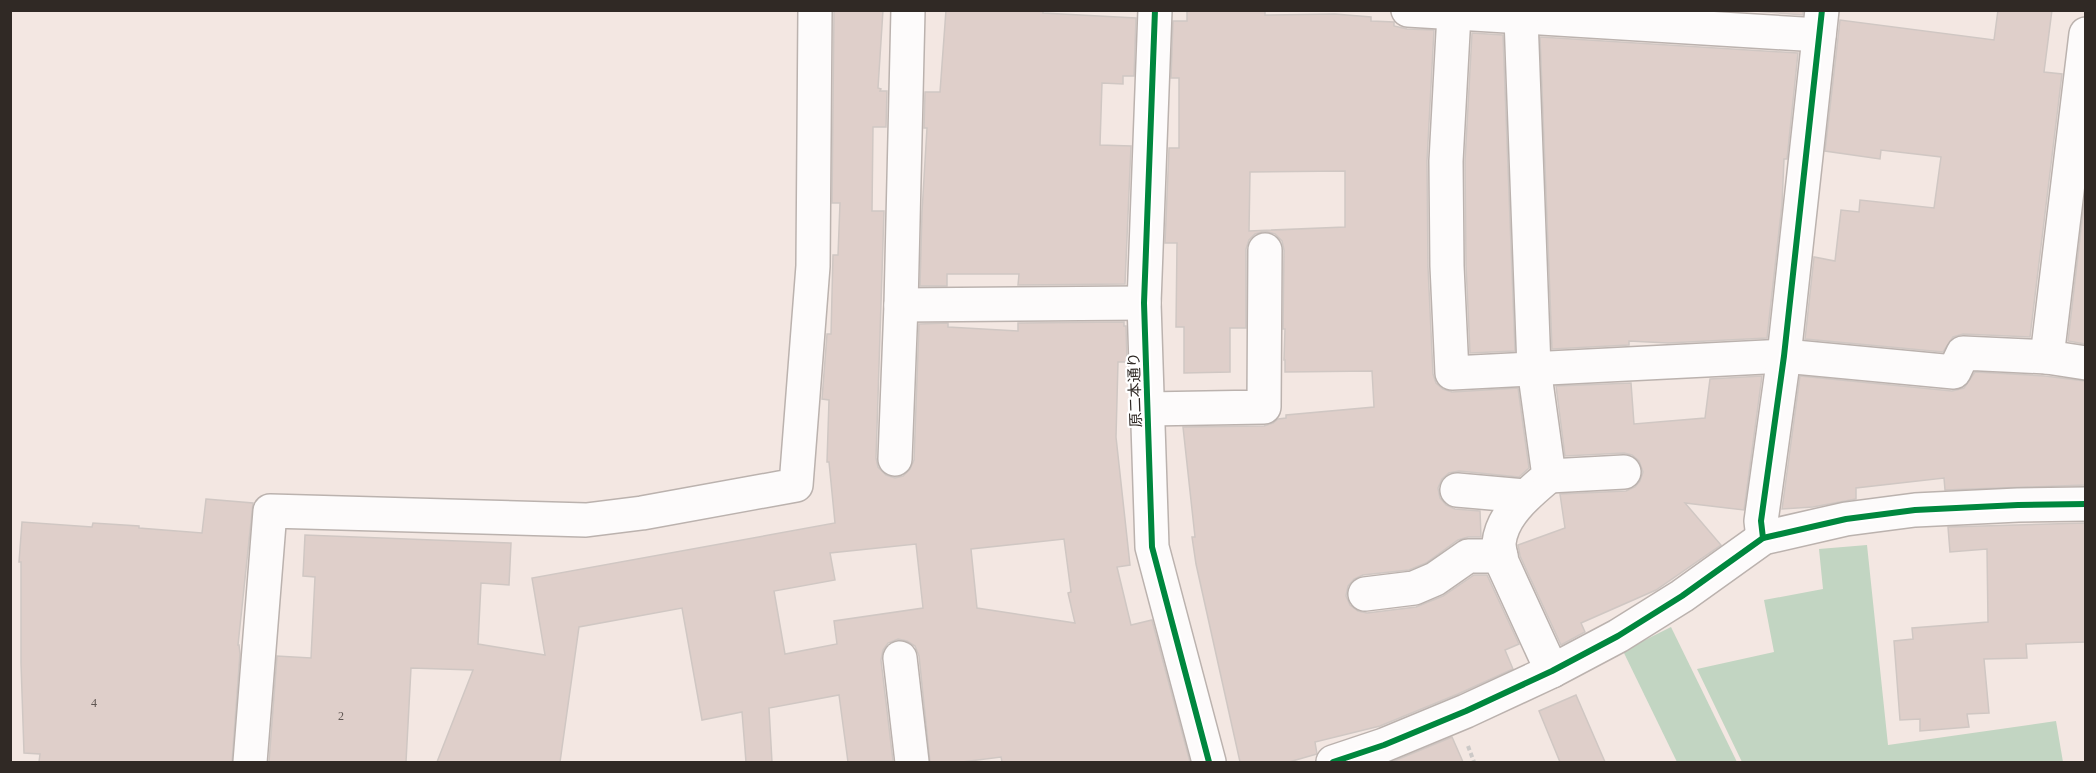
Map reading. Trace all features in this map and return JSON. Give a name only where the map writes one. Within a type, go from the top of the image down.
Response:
[{"type":"street","points":[[250,762],[270,511],[586,520],[642,513],[796,485],[813,266],[815,10]]},
{"type":"street","points":[[895,459],[908,10]]},
{"type":"street","name":"原二本通り","points":[[1155,10],[1144,303],[1152,547],[1209,762]]},
{"type":"street","points":[[1408,10],[1521,18],[1821,23],[1784,356],[1761,521],[1763,538]]},
{"type":"street","points":[[1454,14],[1446,161],[1447,266],[1452,373],[1784,356],[1954,372],[1963,353],[2047,357],[2085,363]]},
{"type":"street","points":[[1521,18],[1534,368],[1549,476]]},
{"type":"street","points":[[2047,357],[2085,34]]},
{"type":"street","points":[[1147,409],[1264,407],[1265,250]]},
{"type":"street","points":[[901,305],[1144,303]]},
{"type":"street","points":[[1552,671],[1502,562],[1499,543],[1508,519],[1525,496],[1549,476],[1624,472]]},
{"type":"street","points":[[1457,490],[1525,496]]},
{"type":"street","points":[[1334,762],[1394,741],[1552,671],[1618,636],[1664,608],[1763,538],[1846,519],[1915,510],[2085,504]]},
{"type":"street","points":[[1365,594],[1414,588],[1435,579],[1468,556],[1501,556]]},
{"type":"street","points":[[900,658],[912,762]]},
{"type":"green space","points":[[1867,545],[1888,745],[2056,721],[2063,762],[1742,762],[1697,669],[1774,652],[1764,600],[1823,589],[1819,549]]},
{"type":"green space","points":[[1671,627],[1737,762],[1677,762],[1623,651]]},
{"type":"building","points":[[834,10],[883,10],[878,88],[881,89],[880,91],[887,91],[886,127],[873,127],[872,211],[884,211],[876,458],[878,467],[886,475],[895,478],[903,476],[910,469],[914,460],[919,324],[948,323],[948,327],[1018,331],[1018,323],[1124,322],[1127,362],[1118,362],[1116,437],[1130,565],[1117,567],[1131,625],[1152,620],[1190,762],[1002,762],[1001,757],[962,762],[930,762],[919,656],[915,646],[898,639],[888,643],[883,650],[881,660],[893,761],[848,762],[839,695],[769,708],[772,762],[746,762],[742,712],[702,720],[682,608],[579,627],[560,762],[437,762],[473,670],[411,668],[406,762],[269,762],[277,656],[311,658],[315,577],[303,576],[305,535],[511,543],[509,585],[481,583],[478,644],[545,655],[532,578],[835,523],[829,462],[827,462],[829,400],[822,399],[827,334],[831,334],[833,255],[838,255],[840,203],[832,203]],"holes":[[[1064,539],[1071,592],[1068,593],[1075,623],[977,608],[971,549]],[[916,544],[923,608],[834,621],[837,644],[785,654],[774,591],[835,580],[830,553]]]},
{"type":"building","points":[[946,10],[1043,10],[1043,13],[1136,18],[1134,76],[1123,76],[1123,84],[1102,83],[1100,145],[1131,146],[1125,284],[1018,285],[1019,274],[947,274],[947,286],[920,286],[927,128],[924,128],[925,92],[940,92]]},
{"type":"building","points":[[1187,10],[1265,10],[1265,15],[1335,14],[1371,17],[1371,21],[1394,22],[1394,26],[1407,29],[1434,30],[1427,161],[1428,267],[1433,374],[1436,383],[1452,392],[1518,388],[1529,468],[1519,477],[1459,471],[1449,473],[1442,479],[1438,488],[1440,498],[1446,505],[1455,509],[1480,511],[1481,537],[1458,540],[1426,563],[1409,570],[1363,575],[1354,579],[1348,586],[1346,596],[1350,605],[1358,611],[1367,613],[1416,607],[1443,596],[1474,575],[1487,575],[1519,644],[1505,650],[1513,669],[1380,726],[1315,742],[1317,754],[1289,762],[1240,762],[1196,564],[1183,427],[1264,426],[1286,418],[1286,415],[1374,407],[1372,371],[1285,372],[1284,250],[1282,241],[1275,234],[1265,231],[1255,234],[1249,240],[1246,249],[1246,328],[1230,328],[1230,372],[1184,373],[1184,327],[1176,327],[1177,243],[1165,243],[1169,148],[1179,148],[1179,78],[1171,78],[1173,21],[1187,21]],"holes":[[[1345,171],[1345,227],[1249,231],[1250,172]]]},
{"type":"building","points":[[1742,10],[1803,10],[1803,15]]},
{"type":"building","points":[[1998,10],[2052,10],[2044,72],[2062,74],[2030,337],[1963,334],[1953,337],[1943,352],[1805,339],[1814,257],[1835,261],[1841,210],[1859,212],[1860,200],[1934,208],[1941,157],[1881,150],[1880,159],[1825,151],[1840,20],[1994,40]]},
{"type":"building","points":[[1472,33],[1503,35],[1515,351],[1470,353],[1465,161]]},
{"type":"building","points":[[1540,37],[1798,53],[1787,159],[1784,159],[1782,204],[1767,338],[1668,343],[1629,341],[1629,345],[1552,349]]},
{"type":"building","points":[[2085,195],[2085,344],[2068,341]]},
{"type":"building","points":[[1975,372],[2085,381],[2085,485],[1945,490],[1944,478],[1856,488],[1856,499],[1813,507],[1782,509],[1800,376],[1952,391],[1964,388]]},
{"type":"building","points":[[1762,376],[1744,510],[1685,503],[1721,545],[1656,590],[1581,623],[1585,632],[1561,645],[1520,556],[1518,545],[1565,528],[1560,494],[1626,491],[1635,487],[1643,472],[1639,461],[1632,455],[1624,453],[1565,456],[1556,386],[1631,383],[1634,424],[1705,418],[1710,379]]},
{"type":"building","points":[[206,499],[253,503],[238,645],[240,654],[232,762],[39,762],[40,754],[24,753],[21,562],[19,562],[22,522],[92,527],[93,523],[202,533]]},
{"type":"building","points":[[2085,523],[2085,642],[2026,644],[2027,658],[1984,659],[1989,713],[1967,714],[1969,727],[1920,731],[1920,719],[1900,720],[1894,641],[1913,639],[1912,628],[1988,622],[1987,549],[1950,552],[1948,527]]},
{"type":"building","points":[[1576,695],[1605,762],[1560,762],[1539,711]]},
{"type":"building","points":[[1452,737],[1463,762],[1394,761]]},
{"type":"cycle path","points":[[1155,10],[1144,303],[1152,547],[1209,762]]},
{"type":"cycle path","points":[[1763,538],[1761,521],[1784,356],[1822,10]]},
{"type":"cycle path","points":[[1333,762],[1384,745],[1466,711],[1552,671],[1618,636],[1682,596],[1763,538],[1846,519],[1915,510],[2086,504]]}]
